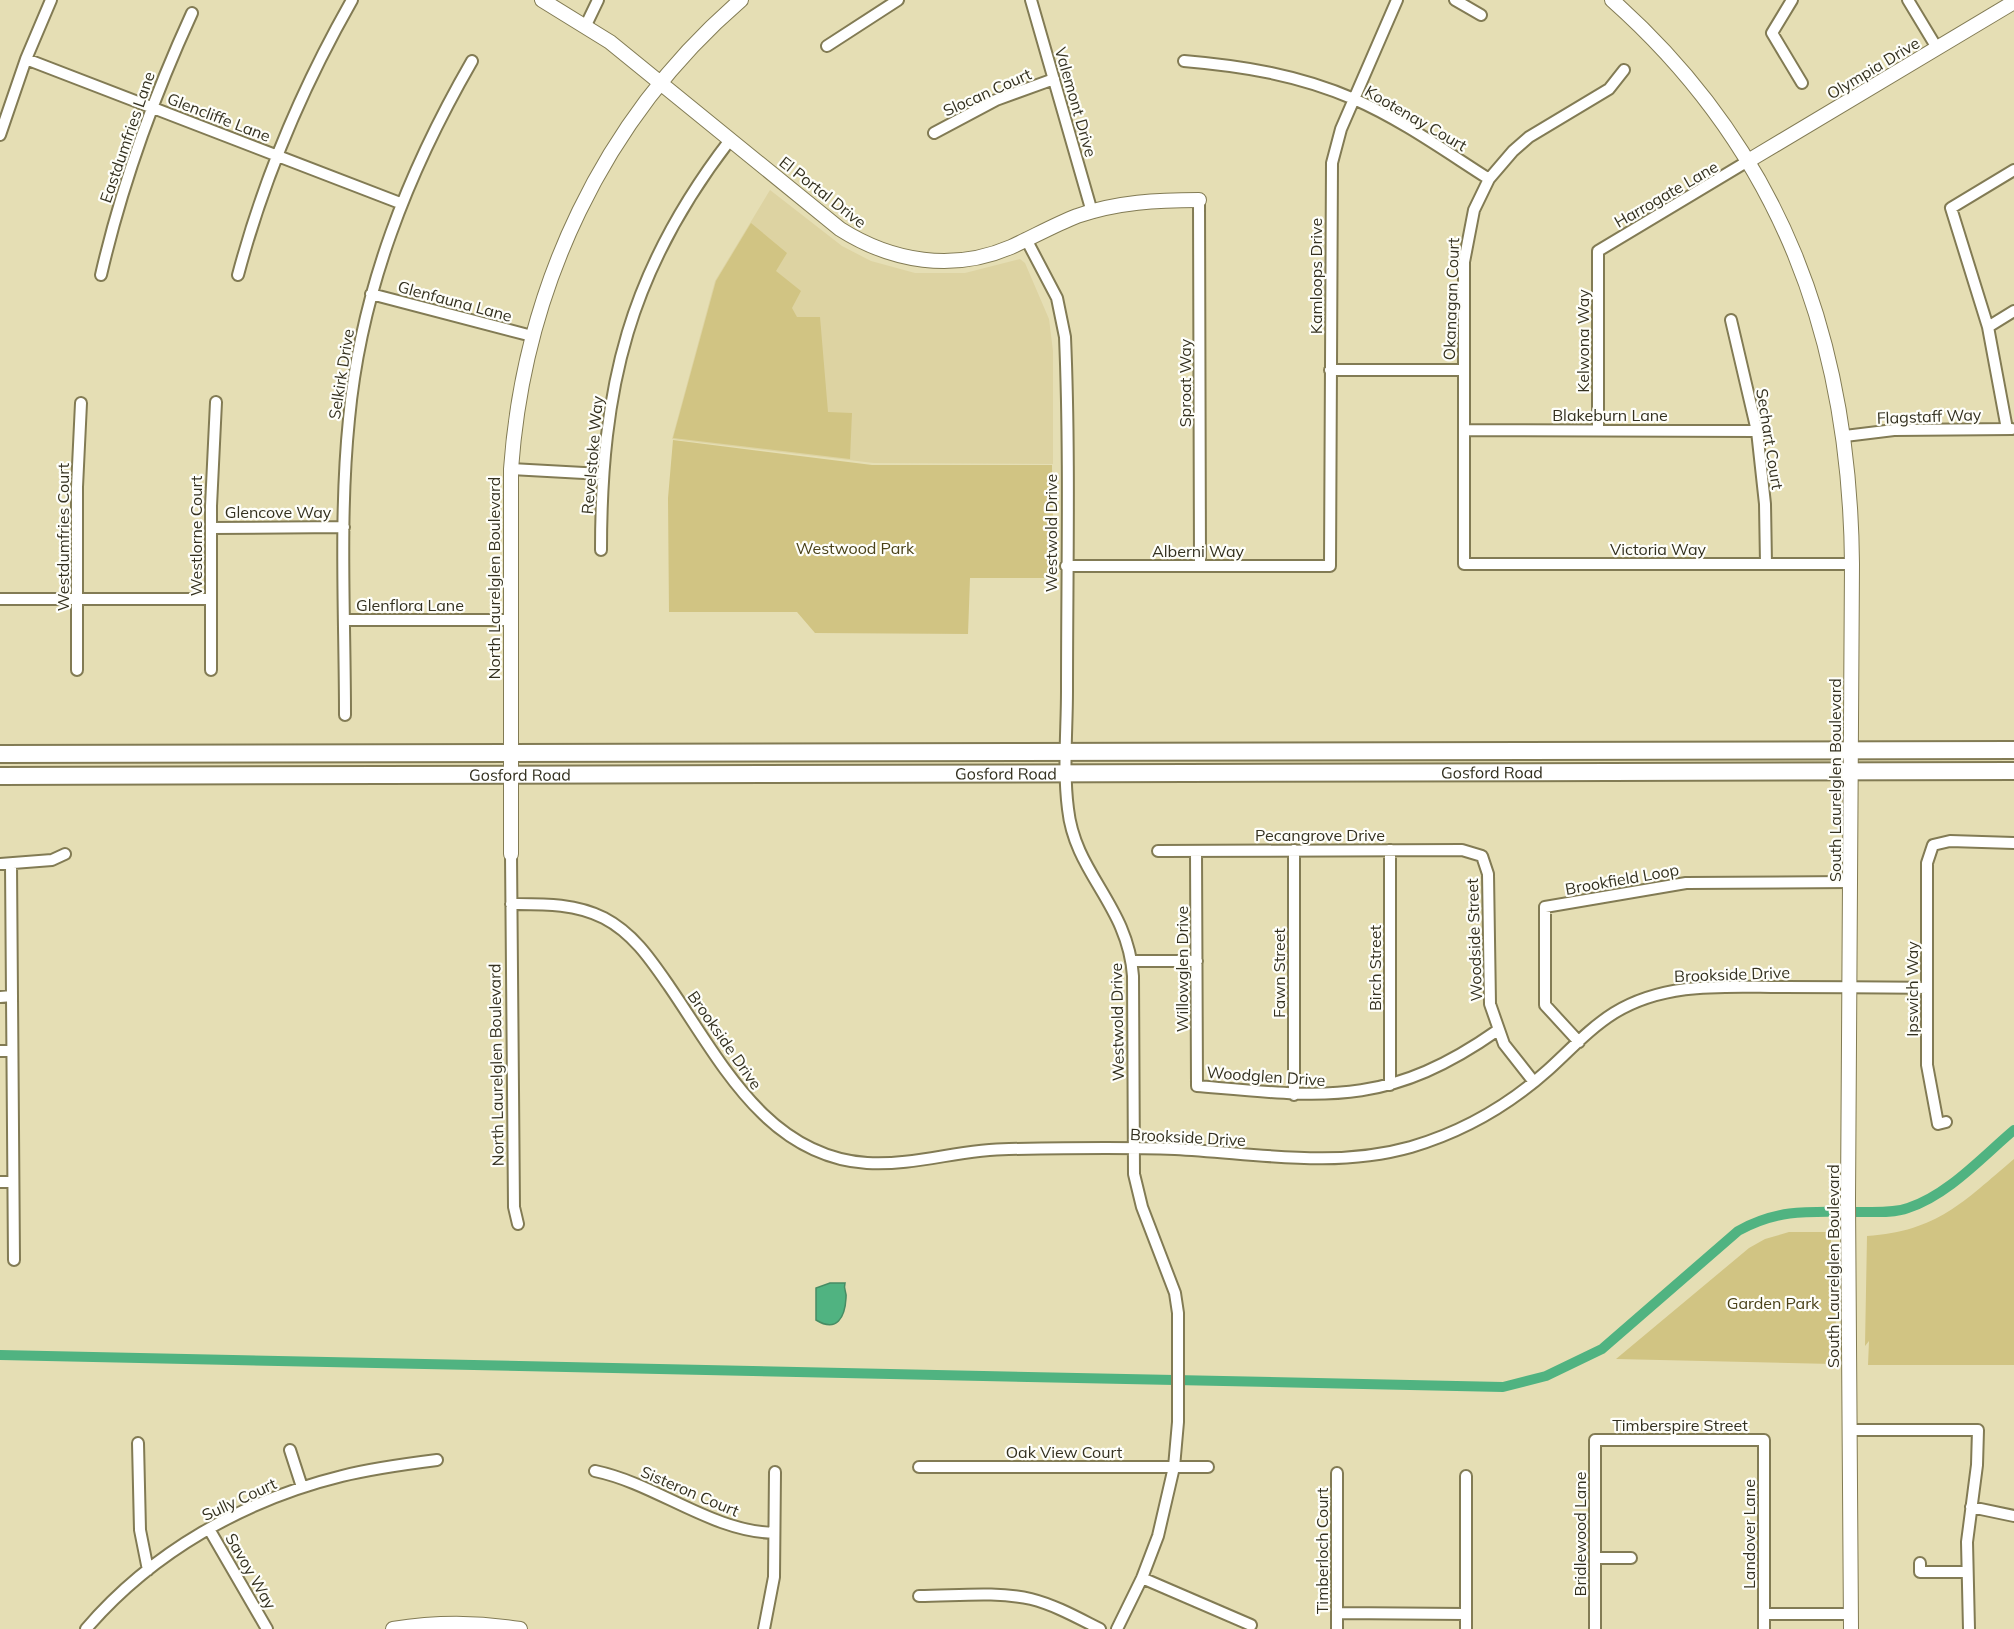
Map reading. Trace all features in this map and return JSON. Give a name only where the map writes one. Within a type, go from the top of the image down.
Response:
[{"type":"main road","name":"Gosford Road","points":[[0,754],[2014,750]]},
{"type":"main road","name":"Gosford Road","points":[[0,776],[2014,771]]},
{"type":"street","points":[[0,135],[2,121],[51,0]]},
{"type":"street","points":[[238,275],[276,155],[309,78],[352,0]]},
{"type":"street","name":"El Portal Drive","points":[[542,0],[586,25],[840,229],[891,255],[934,262],[990,255],[1092,212],[1144,201],[1199,200]]},
{"type":"street","points":[[586,25],[598,0]]},
{"type":"street","name":"North Laurelglen Boulevard","points":[[518,1224],[514,1207],[510,752],[511,469],[517,411],[532,336],[549,281],[576,216],[615,145],[660,83],[701,37],[741,0]]},
{"type":"street","points":[[827,46],[898,0]]},
{"type":"street","name":"Valemont Drive","points":[[1031,0],[1092,212]]},
{"type":"street","name":"Kamloops Drive","points":[[1330,566],[1332,163],[1341,129],[1397,0]]},
{"type":"street","points":[[1455,0],[1481,15]]},
{"type":"street","name":"South Laurelglen Boulevard","points":[[1612,0],[1680,67],[1723,122],[1748,161],[1784,229],[1812,300],[1833,374],[1845,436],[1851,512],[1852,564],[1848,1201],[1851,1629]]},
{"type":"street","points":[[1792,0],[1772,33],[1802,83]]},
{"type":"street","points":[[1908,0],[1937,48]]},
{"type":"street","name":"Olympia Drive","points":[[1748,161],[2014,2]]},
{"type":"street","name":"Eastdumfries Lane","points":[[101,275],[120,198],[151,107],[192,13]]},
{"type":"street","name":"Glencliffe Lane","points":[[26,59],[400,203]]},
{"type":"street","name":"Selkirk Drive","points":[[345,715],[344,527],[349,419],[354,375],[371,294],[400,203],[423,150],[472,61]]},
{"type":"street","name":"Kootenay Court","points":[[1184,61],[1265,71],[1315,84],[1354,99],[1410,128],[1489,179]]},
{"type":"street","name":"Okanagan Court","points":[[1464,564],[1465,246],[1474,210],[1489,179],[1513,151],[1529,137],[1610,89],[1624,70]]},
{"type":"street","name":"Slocan Court","points":[[934,134],[996,100],[1054,79]]},
{"type":"street","name":"Revelstoke Way","points":[[601,550],[602,474],[607,423],[616,374],[639,297],[674,224],[694,189],[730,140]]},
{"type":"street","name":"Harrogate Lane","points":[[1598,251],[1748,161]]},
{"type":"street","points":[[2011,429],[1989,327],[1951,208],[2014,170]]},
{"type":"street","name":"Sproat Way","points":[[1199,200],[1200,566]]},
{"type":"street","name":"Westwold Drive","points":[[1026,239],[1057,298],[1065,337],[1067,806],[1075,842],[1118,915],[1132,961],[1133,1148],[1137,1192],[1175,1293],[1178,1313],[1174,1467],[1158,1536],[1142,1578],[1117,1629]]},
{"type":"street","name":"Kelwona Way","points":[[1598,251],[1598,430]]},
{"type":"street","name":"Glenfauna Lane","points":[[371,294],[532,336]]},
{"type":"street","points":[[1989,327],[2014,311]]},
{"type":"street","name":"Sechart Court","points":[[1731,320],[1757,431],[1765,504],[1766,564]]},
{"type":"street","points":[[1330,370],[1464,370]]},
{"type":"street","name":"Westlorne Court","points":[[211,670],[211,528],[216,402]]},
{"type":"street","name":"Westdumfries Court","points":[[77,670],[77,487],[81,403]]},
{"type":"street","name":"Flagstaff Way","points":[[1845,436],[1894,430],[2011,429]]},
{"type":"street","name":"Blakeburn Lane","points":[[1464,430],[1757,431]]},
{"type":"street","points":[[511,469],[602,474]]},
{"type":"street","name":"Glencove Way","points":[[211,528],[344,527]]},
{"type":"street","name":"Victoria Way","points":[[1464,564],[1852,564]]},
{"type":"street","name":"Alberni Way","points":[[1066,567],[1330,566]]},
{"type":"street","points":[[0,599],[211,599]]},
{"type":"street","name":"Glenflora Lane","points":[[345,620],[511,620]]},
{"type":"street","name":"Ipswich Way","points":[[1946,1122],[1938,1124],[1930,1092],[1927,1065],[1927,863],[1933,845],[1950,841],[2014,843]]},
{"type":"street","name":"Fawn Street","points":[[1294,850],[1294,1095]]},
{"type":"street","name":"Birch Street","points":[[1390,850],[1390,1085]]},
{"type":"street","name":"Pecangrove Drive","points":[[1158,851],[1462,850],[1482,856]]},
{"type":"street","name":"Willowglen Drive","points":[[1196,851],[1197,1086]]},
{"type":"street","points":[[14,1260],[12,996],[6,864],[52,860],[65,854]]},
{"type":"street","name":"Woodside Street","points":[[1482,856],[1488,874],[1488,988],[1498,1030],[1514,1059],[1534,1082]]},
{"type":"street","name":"Brookfield Loop","points":[[1579,1042],[1545,1005],[1545,907],[1686,883],[1851,882]]},
{"type":"street","name":"Brookside Drive","points":[[511,904],[570,907],[589,911],[622,929],[648,956],[756,1110],[786,1135],[821,1152],[851,1160],[883,1163],[1002,1149],[1133,1148],[1299,1160],[1338,1159],[1383,1153],[1413,1146],[1468,1124],[1534,1082],[1614,1013],[1652,995],[1673,990],[1706,987],[1927,988]]},
{"type":"street","points":[[1132,961],[1197,961]]},
{"type":"street","points":[[0,996],[12,996]]},
{"type":"street","name":"Woodglen Drive","points":[[1197,1086],[1294,1095],[1347,1094],[1390,1085],[1435,1069],[1498,1030]]},
{"type":"street","points":[[0,1051],[12,1051]]},
{"type":"street","points":[[0,1182],[13,1182]]},
{"type":"street","points":[[1851,1430],[1978,1430],[1978,1456],[1965,1572],[1969,1629]]},
{"type":"street","name":"Timberspire Street","points":[[1595,1440],[1764,1440]]},
{"type":"street","name":"Bridlewood Lane","points":[[1595,1440],[1595,1629]]},
{"type":"street","name":"Landover Lane","points":[[1764,1440],[1764,1629]]},
{"type":"street","points":[[138,1443],[140,1530],[148,1570]]},
{"type":"street","points":[[290,1450],[302,1487]]},
{"type":"street","name":"Sully Court","points":[[86,1629],[148,1570],[209,1528],[270,1499],[302,1487],[343,1475],[437,1460]]},
{"type":"street","name":"Oak View Court","points":[[919,1467],[1208,1467]]},
{"type":"street","name":"Sisteron Court","points":[[595,1471],[625,1479],[732,1526],[774,1533]]},
{"type":"street","points":[[764,1629],[773,1587],[775,1472]]},
{"type":"street","name":"Timberloch Court","points":[[1337,1629],[1338,1473]]},
{"type":"street","points":[[1466,1476],[1466,1629]]},
{"type":"street","points":[[1971,1507],[2014,1516]]},
{"type":"street","name":"Savoy Way","points":[[209,1528],[267,1629]]},
{"type":"street","points":[[1595,1558],[1631,1558]]},
{"type":"street","points":[[1920,1563],[1920,1572],[1965,1572]]},
{"type":"street","points":[[1142,1578],[1251,1625]]},
{"type":"street","points":[[919,1596],[1031,1599],[1055,1607],[1100,1629]]},
{"type":"street","points":[[1337,1613],[1466,1614]]},
{"type":"street","points":[[1764,1614],[1850,1614]]},
{"type":"street","points":[[393,1629],[441,1623],[470,1623],[520,1629]]},
{"type":"shaded area","points":[[770,190],[842,246],[871,261],[915,273],[965,273],[1020,259],[1025,263],[1049,319],[1053,351],[1053,464],[874,463],[672,439],[715,281]]},
{"type":"shaded area","points":[[830,1283],[845,1283],[846,1296],[842,1317],[829,1325],[816,1320],[816,1288]]},
{"type":"green space","points":[[751,223],[787,253],[776,271],[801,291],[792,308],[797,317],[820,317],[828,412],[852,413],[850,459],[673,438],[716,281]]},
{"type":"green space","name":"Westwood Park","points":[[673,440],[872,465],[1052,465],[1054,578],[970,578],[968,634],[815,633],[797,612],[669,612],[668,498]]},
{"type":"green space","name":"Garden Park","points":[[2014,1159],[2014,1365],[1868,1365],[1869,1341],[1865,1346],[1867,1236],[1892,1233],[1931,1221],[1964,1201]]},
{"type":"green space","name":"Garden Park","points":[[1789,1232],[1832,1232],[1830,1250],[1835,1244],[1836,1344],[1831,1339],[1833,1364],[1616,1359],[1749,1248],[1765,1239]]},
{"type":"waterway","points":[[0,1355],[1503,1387],[1546,1376],[1602,1349],[1738,1231],[1754,1223],[1784,1214],[1885,1212],[1908,1208],[1951,1185],[2014,1130]]}]
